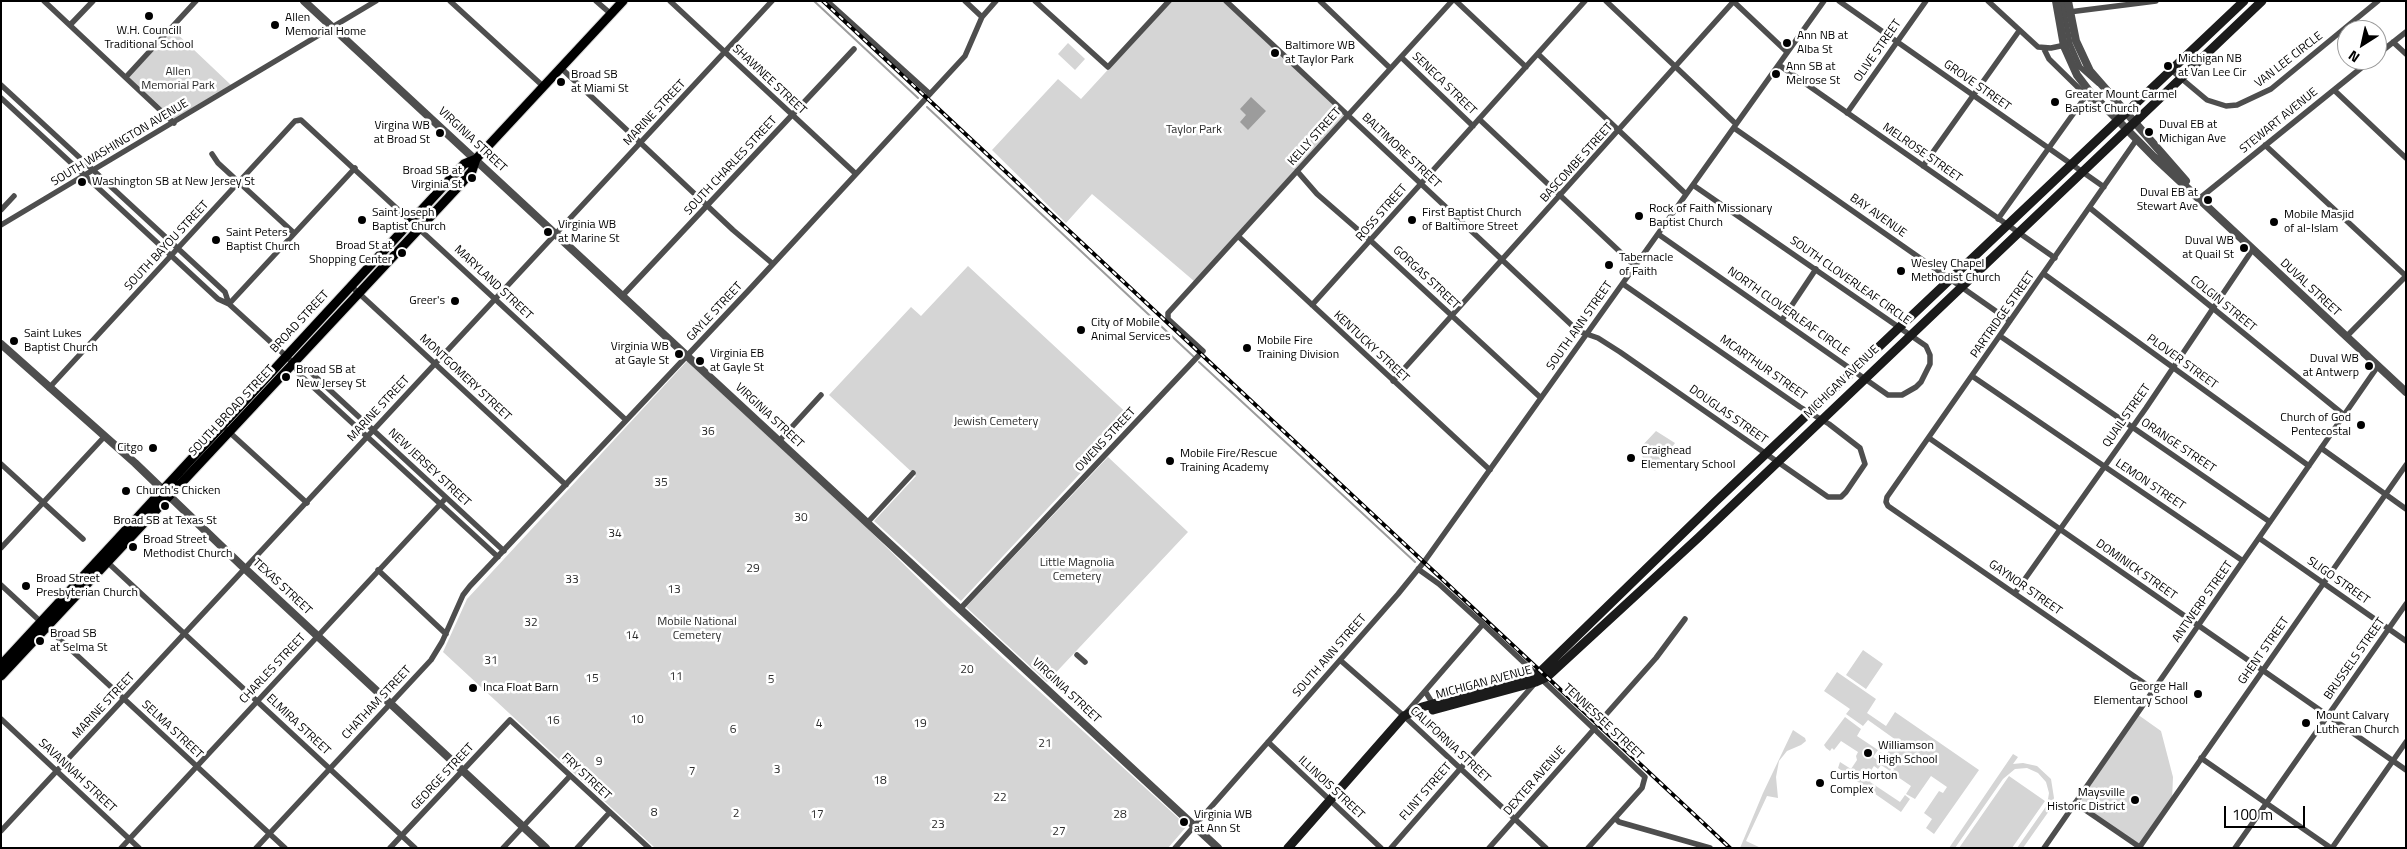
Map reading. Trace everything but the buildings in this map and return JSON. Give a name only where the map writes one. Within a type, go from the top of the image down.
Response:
[{"type":"main road","name":"BROAD STREET","points":[[1,665],[44,625],[105,560],[165,494],[222,425],[464,164],[476,159],[623,1]]},
{"type":"main road","name":"MICHIGAN AVENUE","points":[[1288,848],[1404,716],[1433,704],[1538,678],[1766,454],[2244,1]]},
{"type":"main road","name":"MICHIGAN AVENUE","points":[[1404,716],[1415,715],[1538,678],[1653,580],[1960,286],[2262,1]]},
{"type":"main road","name":"SOUTH BROAD STREET","points":[[165,494],[230,433],[472,171],[476,159]]},
{"type":"main road","points":[[2049,186],[2056,195]]},
{"type":"main road","points":[[1,676],[44,625]]},
{"type":"street","points":[[44,1],[174,123]]},
{"type":"street","points":[[70,25],[92,1]]},
{"type":"street","points":[[126,77],[196,1]]},
{"type":"street","name":"VIRGINIA STREET","points":[[304,1],[1218,848]]},
{"type":"street","name":"SOUTH WASHINGTON AVENUE","points":[[2,223],[86,176],[376,1]]},
{"type":"street","points":[[450,1],[544,87]]},
{"type":"street","points":[[596,1],[611,14]]},
{"type":"street","name":"SHAWNEE STREET","points":[[670,1],[856,174]]},
{"type":"street","name":"MARINE STREET","points":[[1,831],[772,1]]},
{"type":"street","points":[[827,1],[930,94]]},
{"type":"street","points":[[965,1],[982,17]]},
{"type":"street","name":"GAYLE STREET","points":[[446,634],[462,595],[773,264],[968,52],[982,17],[996,1]]},
{"type":"street","points":[[1035,1],[1108,67],[1169,1]]},
{"type":"street","name":"BALTIMORE STREET","points":[[1226,1],[1578,331],[1586,335]]},
{"type":"street","points":[[1320,1],[1390,68]]},
{"type":"street","name":"KELLY STREET","points":[[1194,285],[1452,1]]},
{"type":"street","points":[[1456,1],[1526,67]]},
{"type":"street","points":[[1585,1],[1538,54],[1686,194]]},
{"type":"street","name":"BAY AVENUE","points":[[1606,1],[1735,126],[2010,321]]},
{"type":"street","points":[[1734,1],[1787,52]]},
{"type":"street","name":"BASCOMBE STREET","points":[[1393,382],[1734,1]]},
{"type":"street","name":"SOUTH ANN STREET","points":[[1175,848],[1418,569],[1824,1]]},
{"type":"street","name":"GROVE STREET","points":[[1839,1],[2104,187]]},
{"type":"street","name":"OLIVE STREET","points":[[1847,113],[1926,1]]},
{"type":"street","points":[[1988,1],[2032,44],[2044,49],[2067,45]]},
{"type":"street","name":"DUVAL STREET","points":[[2056,1],[2077,75],[2103,106],[2406,392]]},
{"type":"street","points":[[2062,1],[2067,45],[2080,67],[2099,84]]},
{"type":"street","name":"DUVAL STREET","points":[[2068,1],[2076,41],[2083,59],[2099,84],[2126,112],[2200,198]]},
{"type":"street","points":[[2069,12],[2156,1]]},
{"type":"street","name":"VAN LEE CIRCLE","points":[[2170,70],[2207,100],[2217,104],[2237,105],[2271,89],[2378,1]]},
{"type":"street","points":[[1923,166],[2019,31]]},
{"type":"street","points":[[2387,47],[2406,32]]},
{"type":"street","points":[[2393,42],[2406,54]]},
{"type":"street","name":"SOUTH CHARLES STREET","points":[[623,295],[854,49]]},
{"type":"street","points":[[2044,49],[2049,59],[2098,108],[2103,106]]},
{"type":"street","name":"ROSS STREET","points":[[1312,305],[1538,54]]},
{"type":"street","name":"SENECA STREET","points":[[1401,57],[1473,126]]},
{"type":"street","name":"MELROSE STREET","points":[[1778,65],[2055,258]]},
{"type":"street","points":[[561,68],[708,206],[773,264]]},
{"type":"street","name":"STEWART AVENUE","points":[[2200,198],[2359,70]]},
{"type":"street","name":"NEW JERSEY STREET","points":[[1,85],[224,292],[229,304]]},
{"type":"street","points":[[2334,90],[2406,158]]},
{"type":"street","points":[[2,99],[10,93]]},
{"type":"street","points":[[1998,219],[2086,96]]},
{"type":"street","name":"NEW JERSEY STREET","points":[[2,99],[218,299],[229,304],[286,356],[300,374],[366,437],[498,557]]},
{"type":"street","name":"SENECA STREET","points":[[1479,119],[1635,266]]},
{"type":"street","name":"MARYLAND STREET","points":[[301,120],[412,220],[626,420]]},
{"type":"street","name":"SOUTH BAYOU STREET","points":[[49,388],[295,121],[301,120]]},
{"type":"street","name":"PARTRIDGE STREET","points":[[1886,502],[1886,497],[2137,139]]},
{"type":"street","points":[[55,148],[62,141]]},
{"type":"street","points":[[2264,145],[2406,276],[2346,337]]},
{"type":"street","points":[[212,154],[294,233]]},
{"type":"street","points":[[229,304],[354,168]]},
{"type":"street","name":"GORGAS STREET","points":[[1298,171],[1318,194],[1371,240],[1541,398]]},
{"type":"street","name":"SOUTH CLOVERLEAF CIRCLE","points":[[1693,185],[1926,346],[1930,355],[1930,364],[1921,382],[1910,391]]},
{"type":"street","points":[[112,200],[118,194]]},
{"type":"street","points":[[1,210],[14,196]]},
{"type":"street","name":"COLGIN STREET","points":[[2090,208],[2344,416]]},
{"type":"street","name":"NORTH CLOVERLEAF CIRCLE","points":[[1658,234],[1888,395],[1897,396],[1910,391]]},
{"type":"street","name":"KENTUCKY STREET","points":[[1239,237],[1490,470]]},
{"type":"street","name":"QUAIL STREET","points":[[2015,593],[2132,427],[2253,249]]},
{"type":"street","points":[[1782,320],[1816,270]]},
{"type":"street","name":"PLOVER STREET","points":[[2044,274],[2309,466]]},
{"type":"street","name":"MCARTHUR STREET","points":[[1622,284],[1821,419],[1860,448],[1865,464],[1854,481]]},
{"type":"street","name":"OWENS STREET","points":[[960,609],[1203,351],[1168,319],[1168,313],[1194,285]]},
{"type":"street","name":"MONTGOMERY STREET","points":[[351,286],[566,485]]},
{"type":"street","name":"DOUGLAS STREET","points":[[1586,335],[1598,338],[1620,352],[1828,497],[1841,497],[1854,481]]},
{"type":"street","name":"ORANGE STREET","points":[[2000,336],[2270,522]]},
{"type":"street","name":"TEXAS STREET","points":[[1,344],[105,436],[245,569],[546,848]]},
{"type":"street","name":"NEW JERSEY STREET","points":[[294,364],[306,368],[504,551]]},
{"type":"street","name":"ANTWERP STREET","points":[[2044,848],[2378,366]]},
{"type":"street","name":"LEMON STREET","points":[[1972,376],[2243,561]]},
{"type":"street","points":[[779,441],[821,395]]},
{"type":"street","points":[[248,397],[256,404]]},
{"type":"street","points":[[222,425],[307,503]]},
{"type":"street","points":[[1,548],[105,436]]},
{"type":"street","name":"DOMINICK STREET","points":[[1929,438],[2406,770]]},
{"type":"street","points":[[2321,448],[2406,509]]},
{"type":"street","points":[[1,464],[83,539]]},
{"type":"street","name":"GHENT STREET","points":[[2140,847],[2406,466]]},
{"type":"street","points":[[867,523],[913,473]]},
{"type":"street","name":"CHARLES STREET","points":[[121,848],[446,498]]},
{"type":"street","name":"GAYNOR STREET","points":[[1886,502],[1888,506],[2154,690]]},
{"type":"street","name":"SLIGO STREET","points":[[2259,538],[2406,641]]},
{"type":"street","name":"ELMIRA STREET","points":[[105,560],[415,848]]},
{"type":"street","name":"TENNESSEE STREET","points":[[1418,569],[1439,584],[1483,624],[1645,777],[1642,788],[1615,818]]},
{"type":"street","points":[[378,570],[446,634]]},
{"type":"street","name":"SELMA STREET","points":[[1,585],[285,848]]},
{"type":"street","name":"BRUSSELS STREET","points":[[2235,848],[2406,604]]},
{"type":"street","points":[[1602,719],[1656,658],[1685,619]]},
{"type":"street","points":[[1404,716],[1483,624]]},
{"type":"street","name":"CHATHAM STREET","points":[[256,848],[431,660],[446,634]]},
{"type":"street","points":[[1077,655],[1085,662]]},
{"type":"street","name":"CALIFORNIA STREET","points":[[1340,660],[1404,716],[1546,848]]},
{"type":"street","name":"FLINT STREET","points":[[1391,848],[1538,678]]},
{"type":"street","points":[[1425,691],[1433,704]]},
{"type":"street","name":"SAVANNAH STREET","points":[[1,720],[139,848]]},
{"type":"street","name":"GEORGE STREET","points":[[390,848],[510,720]]},
{"type":"street","name":"FRY STREET","points":[[510,720],[649,848]]},
{"type":"street","name":"DEXTER AVENUE","points":[[1489,848],[1595,728]]},
{"type":"street","name":"ILLINOIS STREET","points":[[1268,742],[1381,848]]},
{"type":"street","points":[[2201,758],[2332,848],[2406,742]]},
{"type":"street","points":[[504,848],[570,776]]},
{"type":"street","points":[[2075,803],[2140,847]]},
{"type":"street","points":[[577,848],[610,812]]},
{"type":"street","points":[[1588,848],[1615,818],[1619,822],[1694,846],[1710,848]]},
{"type":"green space","name":"Taylor Park","points":[[1171,1],[1224,1],[1348,115],[1194,281],[1092,194],[1066,223],[992,150],[1058,79],[1081,99]]},
{"type":"green space","name":"Allen Memorial Park","points":[[173,30],[231,85],[174,119],[129,77]]},
{"type":"green space","points":[[1068,43],[1085,59],[1075,70],[1058,54]]},
{"type":"green space","name":"Jewish Cemetery","points":[[968,266],[1132,418],[961,601],[874,521],[916,476],[829,395],[911,307],[921,316]]},
{"type":"green space","name":"Mobile National Cemetery","points":[[687,361],[868,529],[947,607],[1187,826],[1168,848],[655,848],[443,652],[467,599]]},
{"type":"green space","points":[[1656,431],[1675,443],[1655,471],[1645,465],[1640,448]]},
{"type":"green space","name":"Little Magnolia Cemetery","points":[[1108,457],[1188,532],[1047,682],[966,607]]},
{"type":"green space","points":[[1863,650],[1883,664],[1866,689],[1846,675]]},
{"type":"green space","points":[[1837,672],[1876,699],[1867,713],[1886,726],[1895,712],[1979,770],[1934,834],[1926,828],[1932,819],[1924,813],[1939,791],[1943,793],[1947,787],[1931,776],[1915,799],[1906,794],[1911,786],[1892,773],[1894,769],[1876,757],[1880,752],[1886,755],[1896,740],[1868,720],[1863,726],[1846,714],[1850,709],[1824,691]]},
{"type":"green space","points":[[2137,714],[2161,731],[2173,777],[2172,800],[2140,847],[2075,803]]},
{"type":"green space","points":[[1845,717],[1861,729],[1857,736],[1878,750],[1873,757],[1891,769],[1890,771],[1881,765],[1878,769],[1874,766],[1868,775],[1872,778],[1870,782],[1900,802],[1905,795],[1910,799],[1901,812],[1838,768],[1840,762],[1851,769],[1857,760],[1858,752],[1841,741],[1834,750],[1832,748],[1830,751],[1824,745]]},
{"type":"green space","points":[[1793,730],[1805,738],[1806,741],[1787,751],[1779,761],[1776,777],[1778,798],[1767,796],[1746,841],[1761,848],[1740,848],[1763,793]]},
{"type":"green space","points":[[2013,754],[2018,757],[2013,764],[2023,763],[2037,766],[2051,779],[2054,798],[2049,811],[2023,848],[2017,848],[2047,805],[2049,793],[2046,782],[2038,773],[2027,768],[2015,769],[2003,779],[1955,848],[1949,848]]},
{"type":"green space","points":[[2009,776],[2045,801],[2012,848],[1959,848]]},
{"type":"shaded area","points":[[1251,97],[1266,111],[1248,130],[1240,122],[1246,115],[1240,109]]},
{"type":"waterway","points":[[814,1],[918,98]]},
{"type":"waterway","points":[[927,107],[1194,357]]},
{"type":"waterway","points":[[1199,362],[1415,562]]},
{"type":"railway","points":[[823,1],[1730,848]]},
{"type":"place","name":"W.H. Councill Traditional School","points":[[149,16]]},
{"type":"place","name":"Allen Memorial Home","points":[[275,25]]},
{"type":"place","name":"Ann NB at Alba St","points":[[1787,43]]},
{"type":"place","name":"Baltimore WB at Taylor Park","points":[[1275,53]]},
{"type":"place","name":"Michigan NB at Van Lee Cir","points":[[2168,66]]},
{"type":"place","name":"Ann SB at Melrose St","points":[[1776,74]]},
{"type":"place","name":"Broad SB at Miami St","points":[[561,82]]},
{"type":"place","name":"Greater Mount Carmel Baptist Church","points":[[2055,102]]},
{"type":"place","name":"Duval EB at Michigan Ave","points":[[2149,132]]},
{"type":"place","name":"Virgina WB at Broad St","points":[[440,133]]},
{"type":"place","name":"Broad SB at Virginia St","points":[[472,178]]},
{"type":"place","name":"Washington SB at New Jersey St","points":[[82,182]]},
{"type":"place","name":"Duval EB at Stewart Ave","points":[[2208,200]]},
{"type":"place","name":"Rock of Faith Missionary Baptist Church","points":[[1639,216]]},
{"type":"place","name":"Saint Joseph Baptist Church","points":[[362,220]]},
{"type":"place","name":"First Baptist Church of Baltimore Street","points":[[1412,220]]},
{"type":"place","name":"Mobile Masjid of al-Islam","points":[[2274,222]]},
{"type":"place","name":"Virginia WB at Marine St","points":[[548,232]]},
{"type":"place","name":"Saint Peters Baptist Church","points":[[216,240]]},
{"type":"place","name":"Duval WB at Quail St","points":[[2244,248]]},
{"type":"place","name":"Broad St at Shopping Center","points":[[402,253]]},
{"type":"place","name":"Tabernacle of Faith","points":[[1609,265]]},
{"type":"place","name":"Wesley Chapel Methodist Church","points":[[1901,271]]},
{"type":"place","name":"Greer's","points":[[455,301]]},
{"type":"place","name":"City of Mobile Animal Services","points":[[1081,330]]},
{"type":"place","name":"Saint Lukes Baptist Church","points":[[14,341]]},
{"type":"place","name":"Mobile Fire Training Division","points":[[1247,348]]},
{"type":"place","name":"Virginia WB at Gayle St","points":[[679,354]]},
{"type":"place","name":"Virginia EB at Gayle St","points":[[700,361]]},
{"type":"place","name":"Duval WB at Antwerp","points":[[2369,366]]},
{"type":"place","name":"Broad SB at New Jersey St","points":[[286,377]]},
{"type":"place","name":"Church of God Pentecostal","points":[[2361,425]]},
{"type":"place","name":"Citgo","points":[[153,448]]},
{"type":"place","name":"Craighead Elementary School","points":[[1631,458]]},
{"type":"place","name":"Mobile Fire/Rescue Training Academy","points":[[1170,461]]},
{"type":"place","name":"Church's Chicken","points":[[126,491]]},
{"type":"place","name":"Broad SB at Texas St","points":[[165,506]]},
{"type":"place","name":"Broad Street Methodist Church","points":[[133,547]]},
{"type":"place","name":"Broad Street Presbyterian Church","points":[[26,586]]},
{"type":"place","name":"Broad SB at Selma St","points":[[40,641]]},
{"type":"place","name":"Inca Float Barn","points":[[473,688]]},
{"type":"place","name":"George Hall Elementary School","points":[[2198,694]]},
{"type":"place","name":"Mount Calvary Lutheran Church","points":[[2306,723]]},
{"type":"place","name":"Williamson High School","points":[[1868,753]]},
{"type":"place","name":"Curtis Horton Complex","points":[[1820,783]]},
{"type":"place","name":"Maysville Historic District","points":[[2135,800]]},
{"type":"place","name":"Virginia WB at Ann St","points":[[1184,822]]},
{"type":"park label","name":"36","points":[[708,432]]},
{"type":"park label","name":"35","points":[[661,483]]},
{"type":"park label","name":"30","points":[[801,518]]},
{"type":"park label","name":"34","points":[[615,534]]},
{"type":"park label","name":"29","points":[[753,569]]},
{"type":"park label","name":"33","points":[[572,580]]},
{"type":"park label","name":"13","points":[[674,590]]},
{"type":"park label","name":"32","points":[[531,623]]},
{"type":"park label","name":"14","points":[[632,636]]},
{"type":"park label","name":"31","points":[[491,661]]},
{"type":"park label","name":"20","points":[[967,670]]},
{"type":"park label","name":"11","points":[[676,677]]},
{"type":"park label","name":"15","points":[[592,679]]},
{"type":"park label","name":"5","points":[[771,680]]},
{"type":"park label","name":"10","points":[[637,720]]},
{"type":"park label","name":"16","points":[[553,721]]},
{"type":"park label","name":"4","points":[[819,724]]},
{"type":"park label","name":"19","points":[[920,724]]},
{"type":"park label","name":"6","points":[[733,730]]},
{"type":"park label","name":"21","points":[[1045,744]]},
{"type":"park label","name":"9","points":[[599,762]]},
{"type":"park label","name":"3","points":[[777,770]]},
{"type":"park label","name":"7","points":[[692,772]]},
{"type":"park label","name":"18","points":[[880,781]]},
{"type":"park label","name":"22","points":[[1000,798]]},
{"type":"park label","name":"8","points":[[654,813]]},
{"type":"park label","name":"2","points":[[736,814]]},
{"type":"park label","name":"17","points":[[817,815]]},
{"type":"park label","name":"28","points":[[1120,815]]},
{"type":"park label","name":"23","points":[[938,825]]},
{"type":"park label","name":"27","points":[[1059,832]]}]
